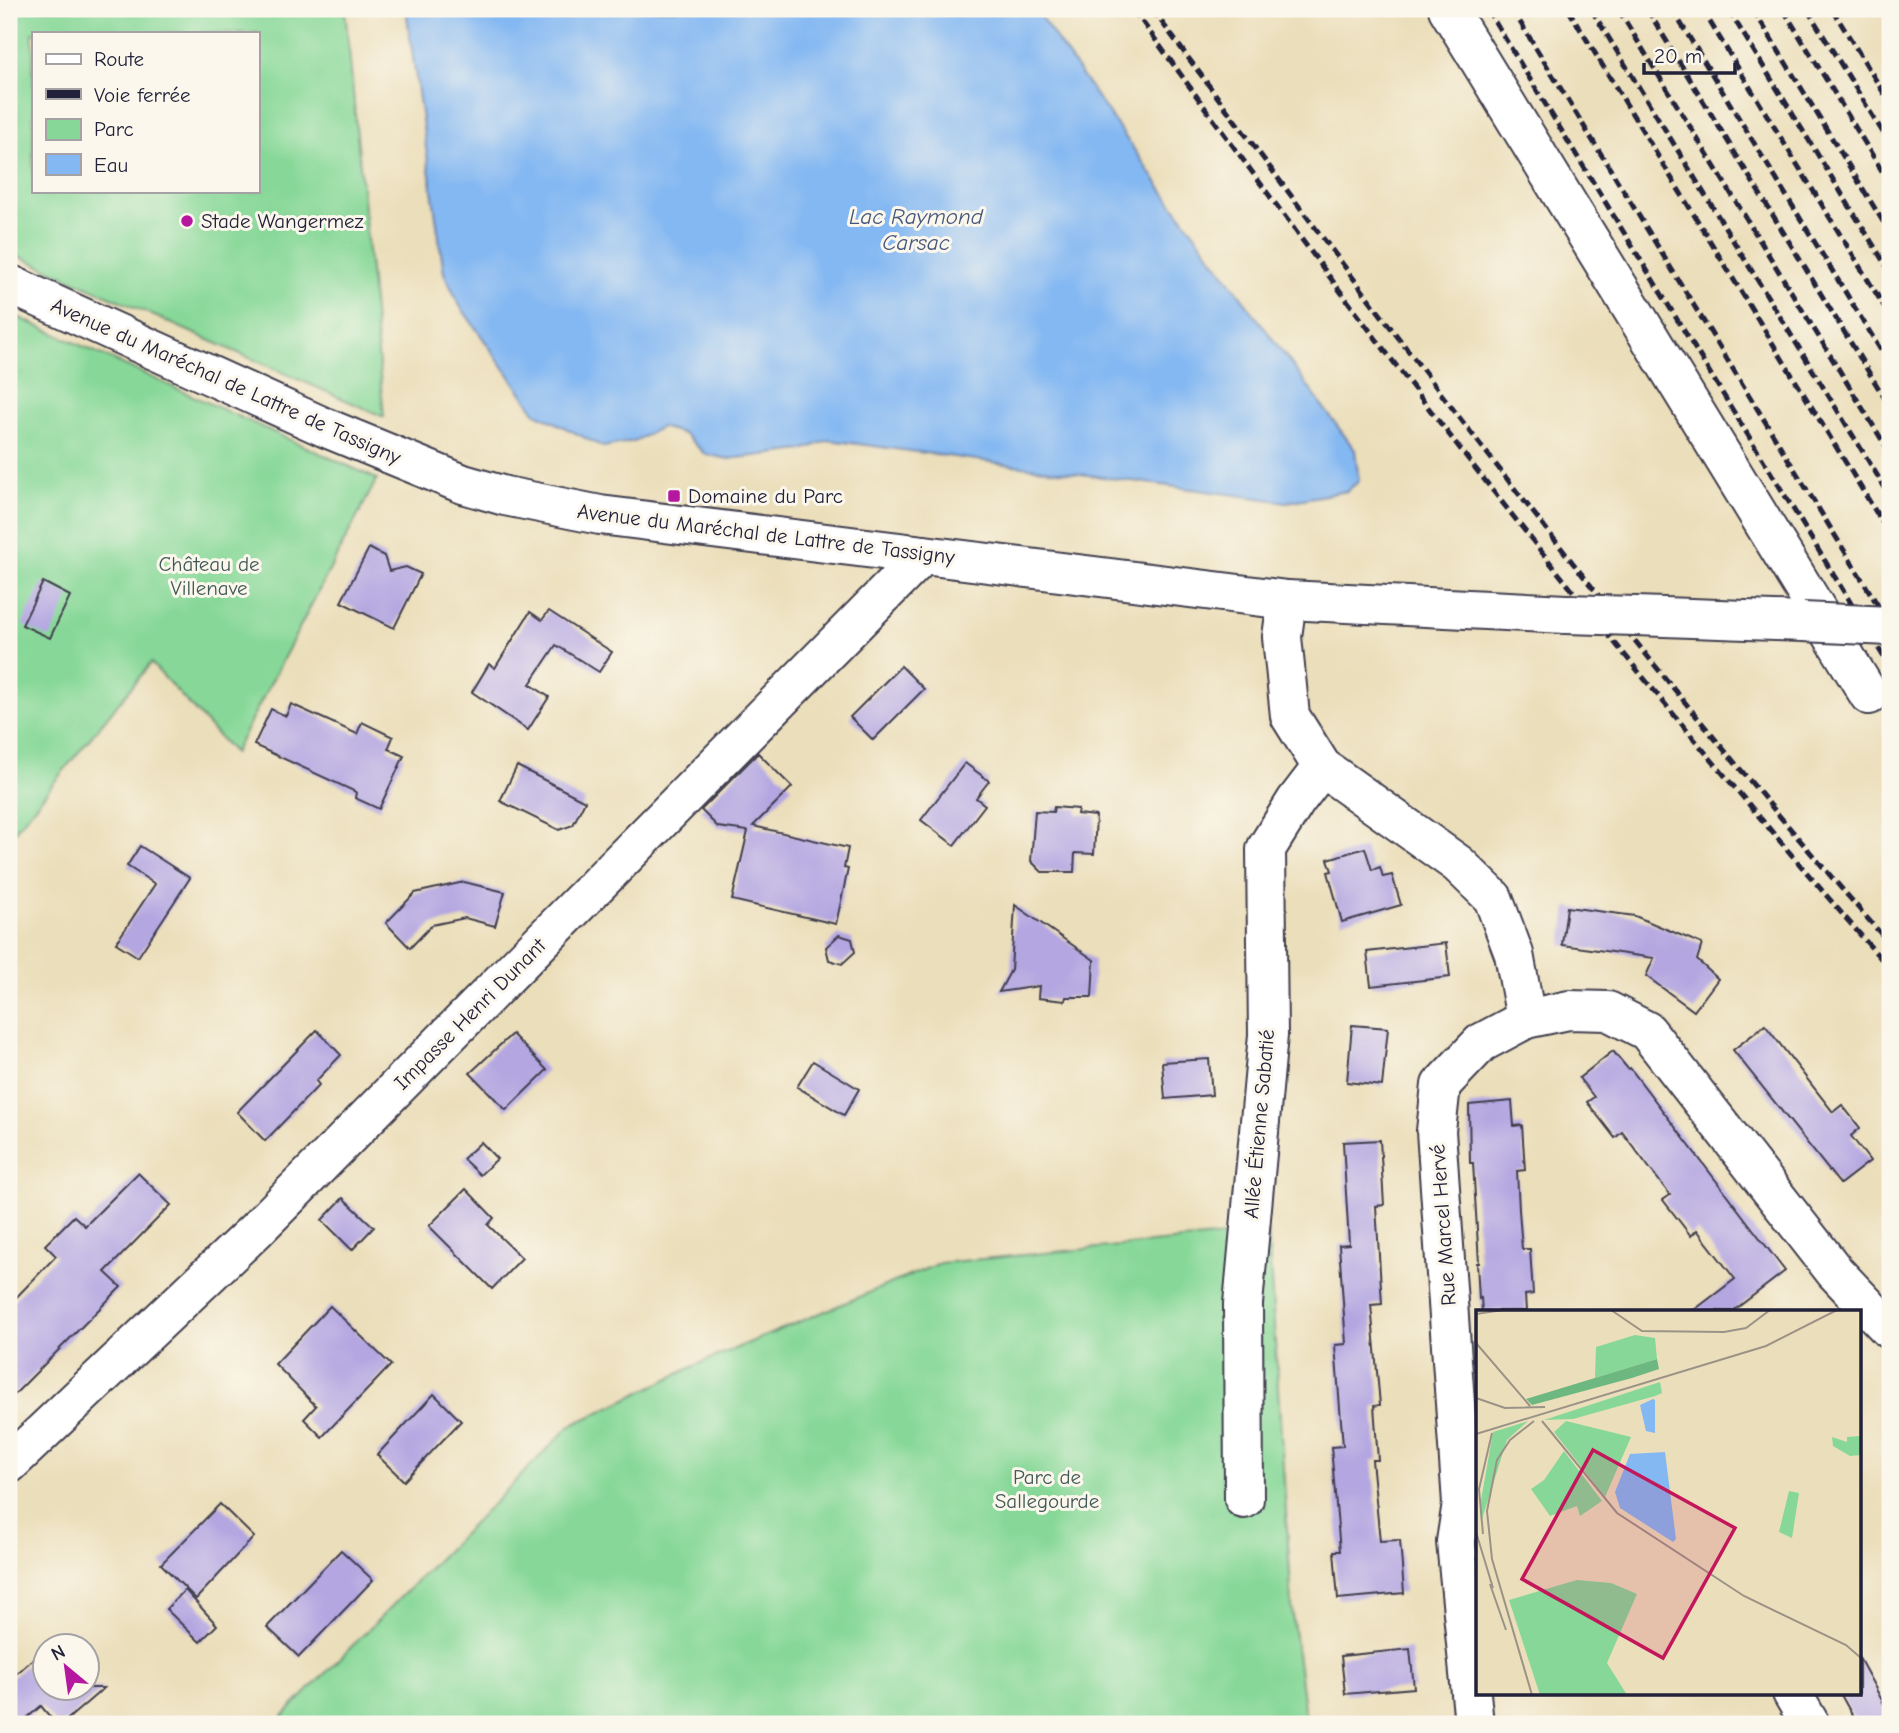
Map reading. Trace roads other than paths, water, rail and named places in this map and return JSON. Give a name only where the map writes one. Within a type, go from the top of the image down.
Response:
[{"type":"street","points":[[1448,9],[1869,695]]},
{"type":"street","name":"Avenue du Maréchal de Lattre de Tassigny","points":[[9,284],[324,427],[463,484],[505,496],[600,515],[1287,600],[1890,626]]},
{"type":"street","name":"Impasse Henri Dunant","points":[[9,1464],[256,1230],[923,555]]},
{"type":"street","points":[[1287,600],[1282,637],[1290,716],[1322,767],[1458,864],[1493,898],[1514,954],[1527,1019]]},
{"type":"street","name":"Allée Étienne Sabatié","points":[[1244,1499],[1242,1304],[1268,1035],[1266,849],[1296,801],[1322,767]]},
{"type":"street","name":"Rue Marcel Hervé","points":[[1474,1724],[1456,1542],[1462,1503],[1436,1131],[1441,1085],[1481,1043],[1527,1019],[1569,1010],[1608,1011],[1647,1031],[1835,1272],[1854,1305],[1890,1329]]},
{"type":"street","points":[[1793,1694],[1810,1724]]},
{"type":"water","name":"Lac Raymond Carsac","points":[[406,9],[1035,9],[1166,195],[1355,450],[1359,481],[1347,491],[1287,502],[829,440],[803,450],[728,459],[705,454],[684,434],[661,427],[635,441],[603,447],[536,413],[460,306],[444,273]]},
{"type":"railway","points":[[1133,9],[1464,454],[1699,745],[1890,969]]},
{"type":"railway","points":[[1152,9],[1330,248],[1603,601],[1792,831],[1890,944]]},
{"type":"railway","points":[[1487,9],[1890,667]]},
{"type":"railway","points":[[1512,9],[1890,625]]},
{"type":"railway","points":[[1568,9],[1890,535]]},
{"type":"railway","points":[[1591,9],[1890,496]]},
{"type":"railway","points":[[1618,9],[1890,453]]},
{"type":"railway","points":[[1647,9],[1890,407]]},
{"type":"railway","points":[[1672,9],[1890,365]]},
{"type":"railway","points":[[1702,9],[1890,316]]},
{"type":"railway","points":[[1728,9],[1890,272]]},
{"type":"railway","points":[[1753,9],[1890,233]]},
{"type":"railway","points":[[1783,9],[1890,184]]},
{"type":"railway","points":[[1807,9],[1890,144]]},
{"type":"railway","points":[[1832,9],[1890,103]]},
{"type":"place","name":"Stade Wangermez","points":[[187,221]]},
{"type":"place","name":"Domaine du Parc","points":[[674,496]]},
{"type":"park label","name":"Château de Villenave","points":[[209,576]]},
{"type":"park label","name":"Parc de Sallegourde","points":[[1047,1489]]}]
